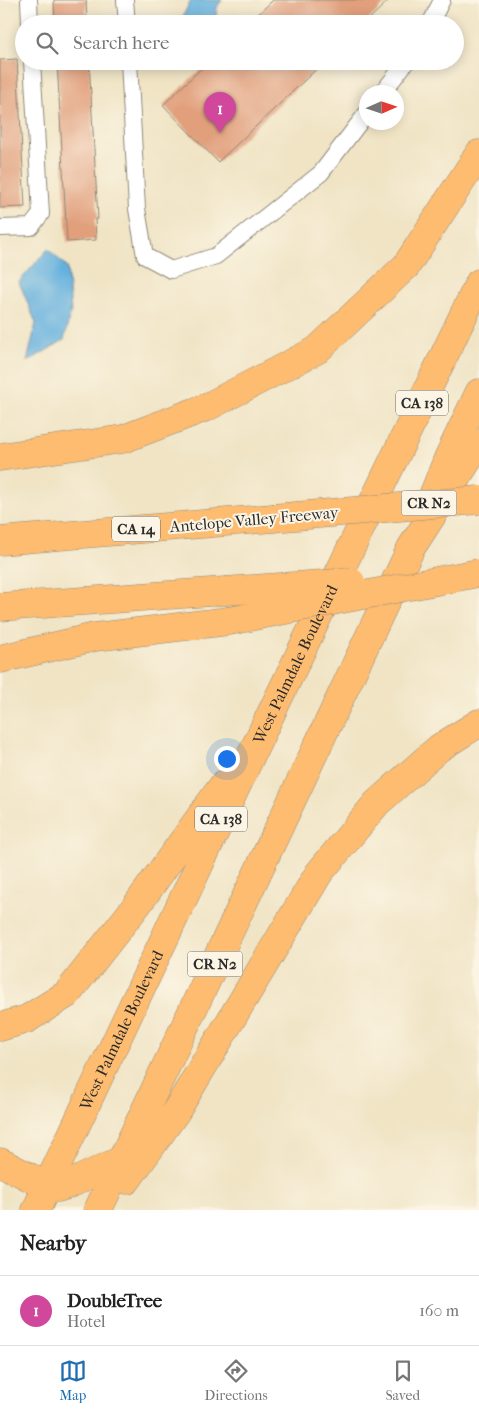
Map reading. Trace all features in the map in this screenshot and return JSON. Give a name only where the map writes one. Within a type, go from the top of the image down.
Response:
[{"type":"main road","points":[[0,457],[122,439],[207,407],[317,350],[406,266],[479,154]]},
{"type":"main road","name":"West Palmdale Boulevard","points":[[42,1198],[264,728],[479,283]]},
{"type":"main road","name":"CR N2","points":[[98,1210],[411,548],[448,458],[479,393]]},
{"type":"main road","points":[[411,548],[479,442]]},
{"type":"main road","name":"Antelope Valley Freeway","points":[[0,541],[479,500]]},
{"type":"main road","points":[[0,607],[479,573]]},
{"type":"main road","points":[[0,659],[95,637],[229,621],[479,573]]},
{"type":"main road","points":[[105,1210],[175,1113],[319,873],[376,803],[439,748],[479,723]]},
{"type":"main road","points":[[0,1027],[27,1019],[67,994],[137,905],[264,728]]},
{"type":"main road","points":[[0,1162],[42,1198],[58,1188],[123,1159]]},
{"type":"lane","points":[[29,0],[30,15]]},
{"type":"lane","points":[[125,0],[126,15]]},
{"type":"lane","points":[[434,15],[442,0]]},
{"type":"lane","points":[[0,228],[31,227],[40,214],[32,70]]},
{"type":"lane","points":[[129,70],[137,209],[145,256],[171,270],[216,256],[321,173],[359,123]]},
{"type":"lane","points":[[388,85],[399,70]]},
{"type":"water","points":[[191,0],[222,0],[217,7],[216,15],[184,15]]},
{"type":"water","points":[[48,249],[67,267],[71,311],[64,340],[27,362],[36,323],[19,282]]},
{"type":"building","points":[[54,0],[86,0],[87,15],[55,15]]},
{"type":"building","points":[[273,0],[389,0],[373,15],[257,15]]},
{"type":"building","points":[[15,59],[15,70],[18,70],[25,207],[0,208],[0,60]]},
{"type":"building","points":[[57,70],[90,70],[98,219],[95,219],[96,240],[67,242]]},
{"type":"building","points":[[200,70],[315,70],[218,162],[163,105]]},
{"type":"place","name":"DoubleTree","points":[[220,133]]}]
